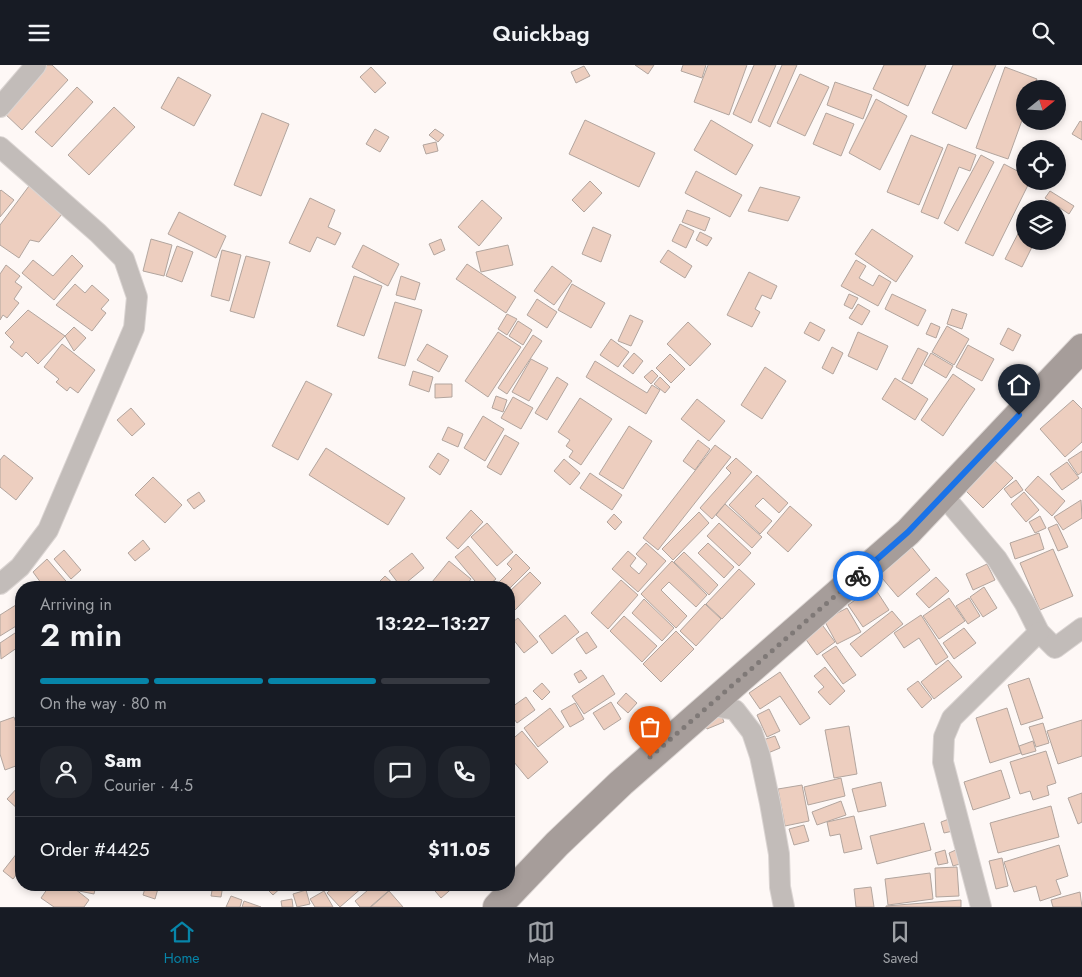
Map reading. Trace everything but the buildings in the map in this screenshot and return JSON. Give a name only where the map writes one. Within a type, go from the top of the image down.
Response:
[{"type":"street","points":[[0,107],[36,65]]},
{"type":"street","points":[[0,147],[98,233],[124,259],[137,297],[134,328],[48,530],[20,567],[0,584]]},
{"type":"street","points":[[515,888],[557,844],[621,783],[908,532],[1082,348]]},
{"type":"street","points":[[943,495],[997,559],[1025,604],[1039,632],[1055,648],[1082,627]]},
{"type":"street","points":[[981,907],[943,762],[944,737],[952,718],[1039,632]]},
{"type":"street","points":[[710,705],[735,710],[752,732],[760,755],[770,803],[784,907]]},
{"type":"street","points":[[497,907],[512,891]]},
{"type":"way so far","points":[[650,757],[858,576]]},
{"type":"route","points":[[858,576],[908,532],[1019,415]]}]
